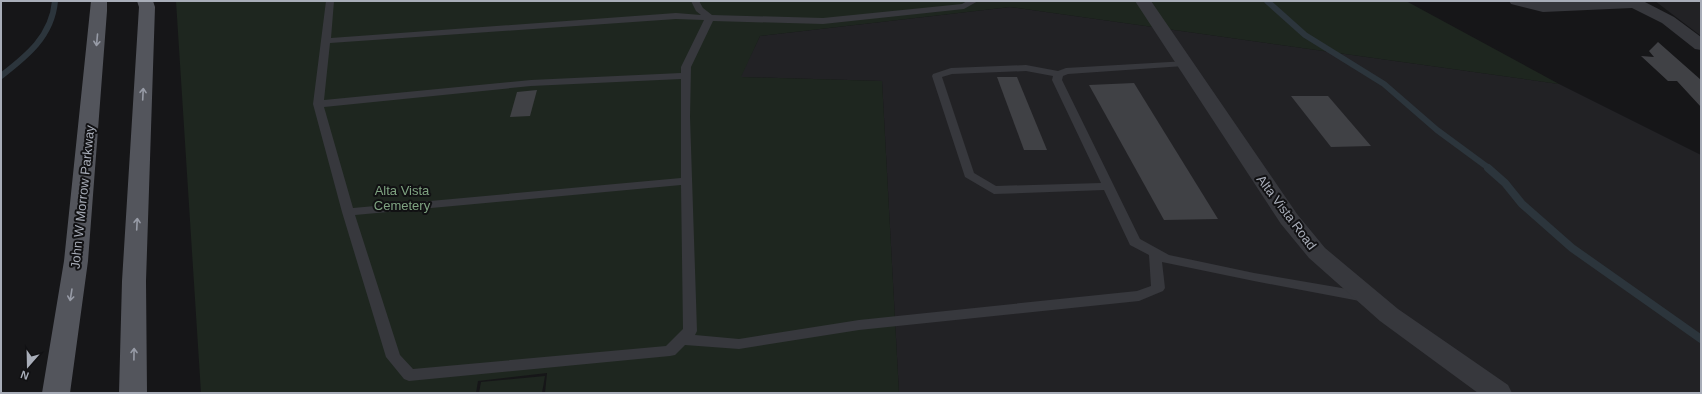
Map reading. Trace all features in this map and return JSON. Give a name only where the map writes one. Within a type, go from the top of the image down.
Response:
[{"type":"main road","name":"John W Morrow Parkway","points":[[56,393],[76,261],[99,1]]},
{"type":"main road","points":[[133,393],[134,280],[147,7],[145,1]]},
{"type":"street","name":"Alta Vista Road","points":[[1143,1],[1289,219],[1317,253],[1389,315],[1498,393]]},
{"type":"street","points":[[1517,1],[1543,7],[1633,2],[1668,20],[1701,45]]},
{"type":"lane","points":[[330,1],[318,104],[348,212],[393,357],[409,375],[670,350],[690,331],[685,76],[686,67],[710,18]]},
{"type":"lane","points":[[695,1],[699,9],[710,18]]},
{"type":"lane","points":[[326,41],[676,16],[823,21],[964,6],[974,1]]},
{"type":"lane","points":[[1108,186],[994,190],[969,175],[938,76],[950,71],[1026,68],[1059,74],[1066,71],[1184,63]]},
{"type":"lane","points":[[1059,74],[1057,80],[1135,242],[1165,258],[1254,277],[1369,297]]},
{"type":"lane","points":[[318,104],[531,83],[685,76]]},
{"type":"lane","points":[[348,212],[686,181]]},
{"type":"lane","points":[[682,339],[739,344],[859,325],[1139,296],[1158,288],[1155,252]]},
{"type":"shaded area","points":[[1655,1],[1701,1],[1701,36]]},
{"type":"shaded area","points":[[1010,7],[1559,84],[1701,155],[1701,393],[899,393],[882,81],[740,77],[760,36]]},
{"type":"green space","name":"Alta Vista Cemetery","points":[[176,1],[1406,1],[1559,84],[1010,7],[760,36],[741,77],[882,81],[899,393],[545,393],[547,373],[478,381],[476,393],[201,393]]},
{"type":"green space","points":[[545,376],[542,393],[479,393],[481,382]]},
{"type":"building","points":[[1658,42],[1701,80],[1701,107],[1677,81],[1668,81],[1641,56],[1654,57],[1649,51]]},
{"type":"building","points":[[997,77],[1017,77],[1047,150],[1024,150]]},
{"type":"building","points":[[1134,83],[1218,219],[1164,220],[1089,85]]},
{"type":"building","points":[[537,90],[530,116],[510,117],[517,92]]},
{"type":"building","points":[[1291,96],[1328,96],[1371,146],[1331,147]]},
{"type":"waterway","points":[[1,76],[20,61],[37,44],[49,25],[55,1]]},
{"type":"waterway","points":[[1267,1],[1305,35],[1384,84],[1437,130],[1490,169]]},
{"type":"waterway","points":[[1488,168],[1505,183],[1522,204],[1572,248],[1701,339]]}]
